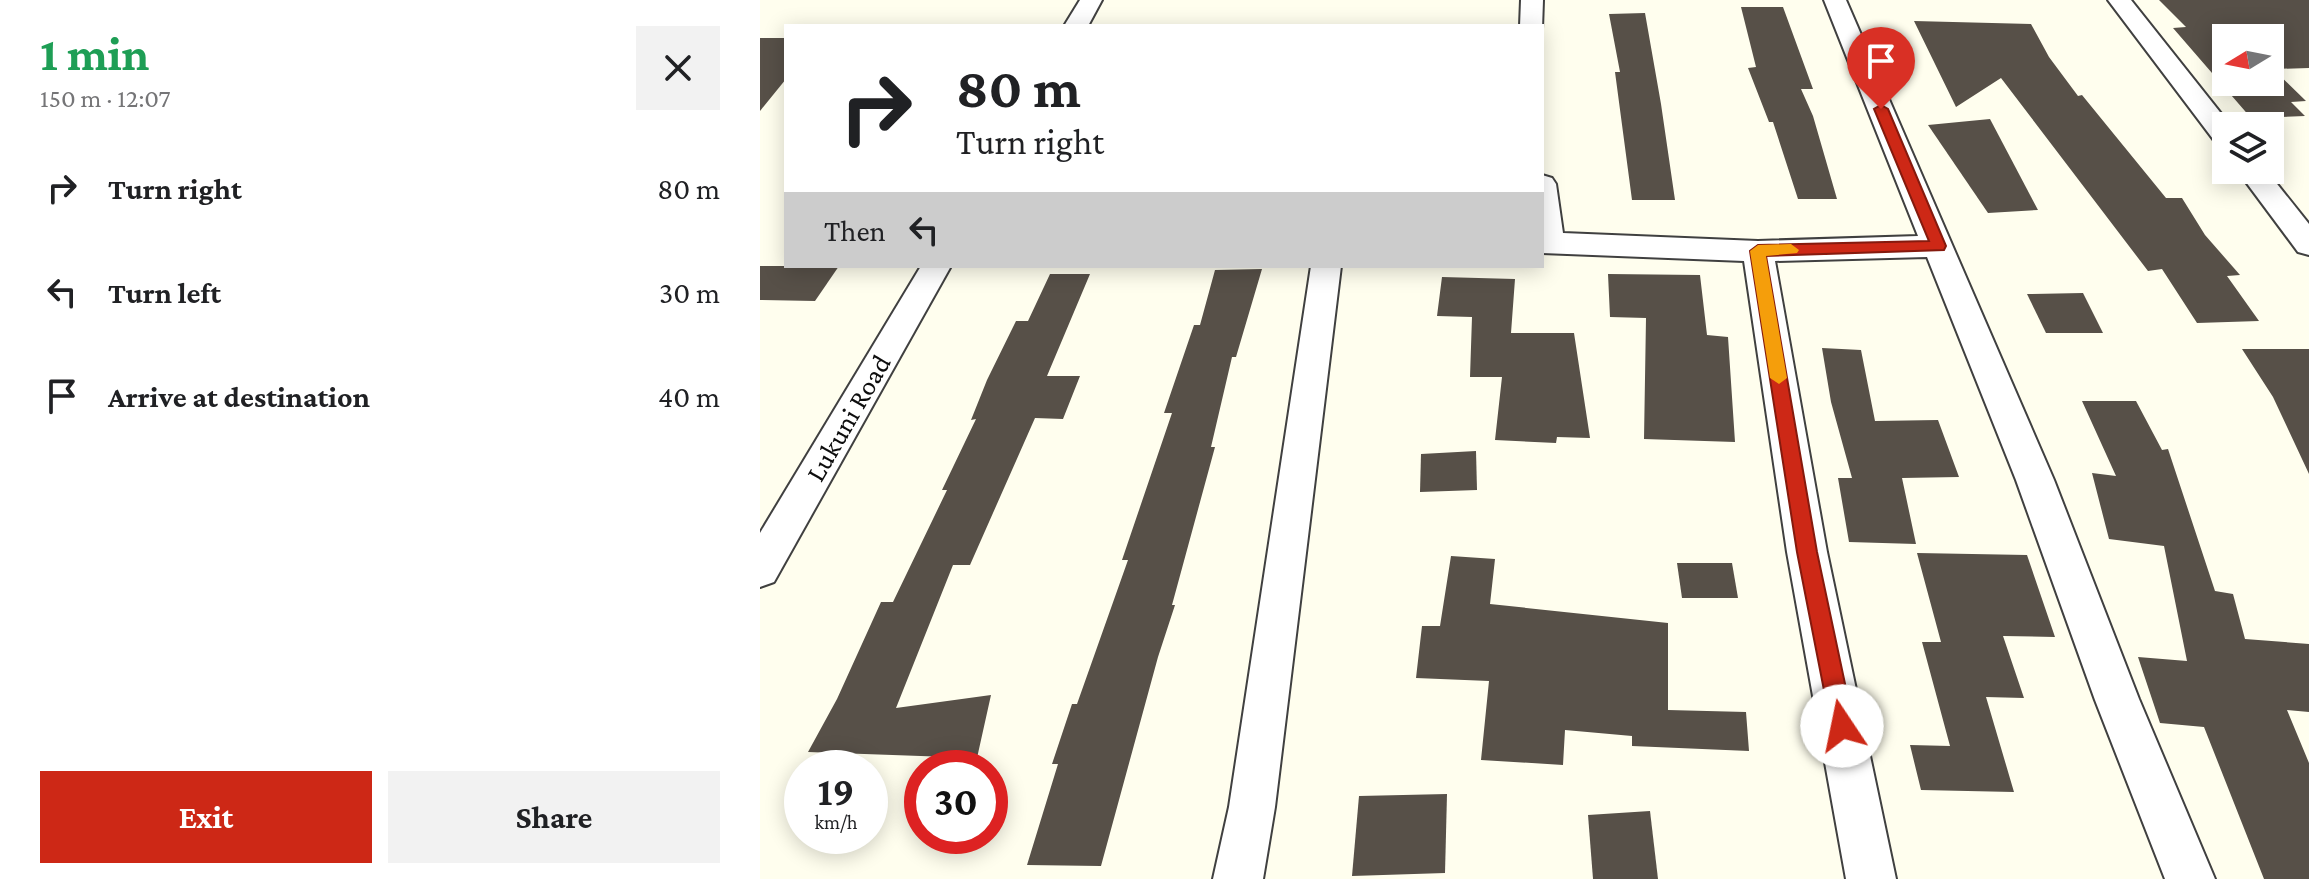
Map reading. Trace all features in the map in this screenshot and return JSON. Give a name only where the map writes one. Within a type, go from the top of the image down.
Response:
[{"type":"street","points":[[1077,24],[1091,0]]},
{"type":"street","points":[[1532,0],[1532,24]]},
{"type":"street","points":[[1835,0],[2035,480],[2117,700],[2190,879]]},
{"type":"street","points":[[2119,0],[2212,119]]},
{"type":"street","points":[[2262,184],[2309,245]]},
{"type":"street","points":[[1545,243],[1758,251],[1938,246]]},
{"type":"street","points":[[1758,251],[1807,552],[1871,879]]},
{"type":"street","name":"Lukuni Road","points":[[760,569],[935,268]]},
{"type":"street","points":[[1238,879],[1252,807],[1326,268]]},
{"type":"building","points":[[2159,0],[2309,0],[2309,68],[2284,69],[2284,24],[2212,24],[2212,73],[2173,28],[2186,27]]},
{"type":"building","points":[[1741,7],[1783,7],[1813,89],[1801,89],[1813,116],[1837,199],[1798,199],[1773,122],[1769,122],[1748,68],[1756,67]]},
{"type":"building","points":[[1645,13],[1675,200],[1632,200],[1615,72],[1620,72],[1609,14]]},
{"type":"building","points":[[1914,21],[2031,24],[2049,57],[2078,96],[2082,95],[2166,198],[2182,198],[2205,235],[2240,275],[2227,276],[2259,321],[2197,323],[2162,269],[2148,271],[2001,78],[1956,107]]},
{"type":"building","points":[[760,38],[784,38],[784,81],[760,111]]},
{"type":"building","points":[[2284,80],[2306,101],[2291,102],[2305,116],[2284,117],[2284,112],[2246,112],[2232,96],[2284,96]]},
{"type":"building","points":[[1990,119],[2038,210],[1988,213],[1928,125]]},
{"type":"building","points":[[760,266],[838,268],[815,301],[760,300]]},
{"type":"building","points":[[1262,269],[1236,357],[1232,357],[1211,447],[1215,447],[1172,605],[1175,605],[1101,866],[1027,865],[1058,764],[1052,764],[1072,704],[1077,704],[1128,560],[1122,560],[1172,413],[1164,413],[1194,325],[1200,325],[1215,270]]},
{"type":"building","points":[[1050,274],[1090,274],[1047,376],[1080,376],[1063,419],[1035,418],[970,565],[953,565],[896,708],[991,695],[979,750],[904,750],[904,755],[888,755],[888,750],[809,750],[837,699],[881,602],[893,602],[947,490],[942,490],[976,419],[971,420],[987,380],[1016,321],[1028,321]]},
{"type":"building","points":[[1608,274],[1700,275],[1707,335],[1728,337],[1735,442],[1644,439],[1646,318],[1610,317]]},
{"type":"building","points":[[1442,277],[1515,279],[1511,333],[1574,333],[1590,438],[1557,437],[1556,443],[1495,440],[1502,377],[1470,377],[1472,317],[1437,316]]},
{"type":"building","points":[[2083,293],[2103,333],[2046,333],[2027,294]]},
{"type":"building","points":[[1822,348],[1861,350],[1875,421],[1938,420],[1959,477],[1902,478],[1916,544],[1849,542],[1838,478],[1852,478],[1831,402]]},
{"type":"building","points":[[2242,349],[2309,349],[2309,474],[2273,397]]},
{"type":"building","points":[[2082,401],[2136,401],[2162,450],[2168,449],[2215,591],[2233,594],[2245,639],[2309,644],[2309,712],[2287,710],[2309,763],[2309,879],[2264,879],[2204,727],[2160,723],[2138,657],[2187,661],[2164,546],[2109,539],[2092,473],[2116,476]]},
{"type":"building","points":[[1476,451],[1477,490],[1420,492],[1421,454]]},
{"type":"building","points":[[1917,553],[2027,555],[2055,637],[2003,636],[2024,698],[1986,697],[2014,792],[1921,790],[1910,745],[1950,746],[1922,642],[1941,642]]},
{"type":"building","points":[[1451,556],[1495,559],[1490,604],[1668,623],[1668,710],[1746,712],[1749,751],[1632,746],[1632,736],[1565,730],[1563,765],[1481,760],[1489,681],[1416,678],[1422,626],[1440,626]]},
{"type":"building","points":[[1677,563],[1732,563],[1738,598],[1682,598]]},
{"type":"building","points":[[1447,794],[1445,873],[1352,876],[1359,796]]},
{"type":"building","points":[[1650,811],[1658,879],[1593,879],[1588,815]]},
{"type":"slow traffic","points":[[1779,378],[1758,251],[1791,250]]},
{"type":"route","points":[[1842,726],[1807,552],[1758,251],[1938,246],[1881,109]]}]
